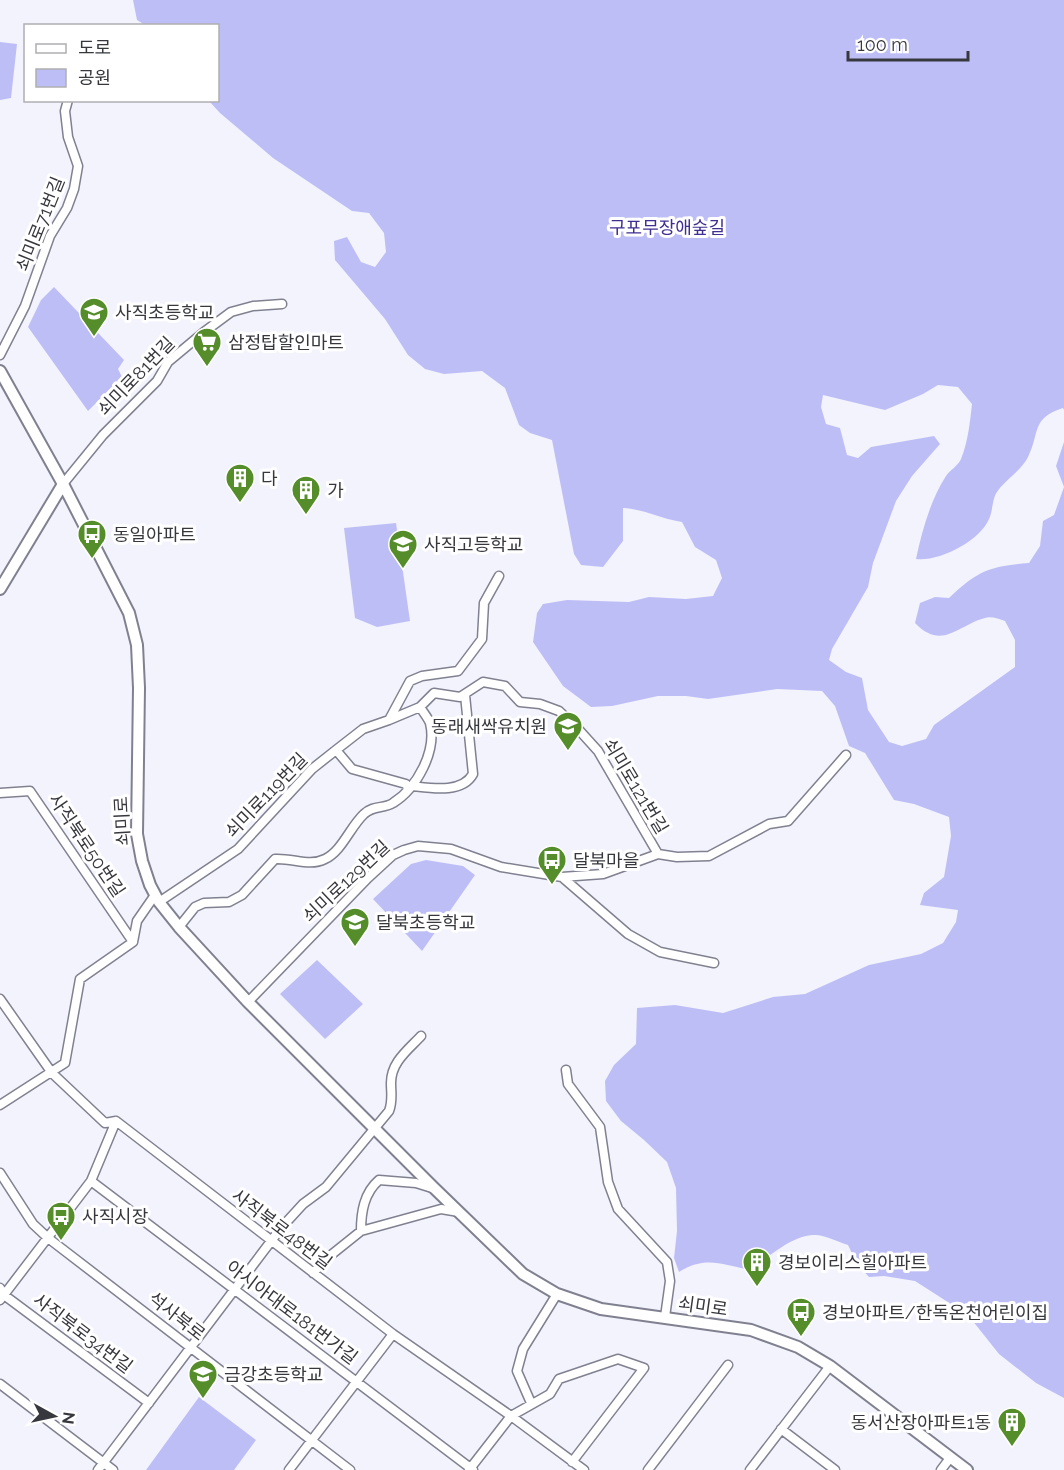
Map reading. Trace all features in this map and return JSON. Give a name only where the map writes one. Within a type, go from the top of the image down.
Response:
[{"type":"main road","name":"쇠미로","points":[[0,370],[63,484],[129,613],[137,645],[139,688],[137,834],[142,861],[157,898],[179,927],[248,1002],[523,1274],[558,1294],[601,1309],[751,1330],[798,1347],[830,1366],[967,1470]]},
{"type":"main road","points":[[0,589],[63,484]]},
{"type":"street","name":"쇠미로71번길","points":[[0,355],[25,306],[41,257],[50,236],[67,208],[74,189],[78,166],[68,137],[65,111],[67,102]]},
{"type":"street","name":"쇠미로81번길","points":[[63,484],[103,435],[158,381],[168,362],[231,312],[253,306],[282,304]]},
{"type":"street","points":[[389,720],[410,681],[422,676],[458,671],[482,639],[484,603],[499,576]]},
{"type":"street","name":"쇠미로121번길","points":[[389,720],[420,707],[434,693],[460,697],[483,682],[505,686],[520,702],[540,704],[559,711],[598,751],[658,854]]},
{"type":"street","points":[[336,750],[352,769],[410,787],[443,789],[460,784],[471,778],[473,774],[465,694]]},
{"type":"street","points":[[179,927],[195,907],[204,903],[229,902],[242,895],[275,859],[290,859],[310,864],[326,859],[370,808],[392,804],[410,787],[428,759],[431,738],[430,721],[420,707]]},
{"type":"street","name":"쇠미로119번길","points":[[157,898],[238,849],[312,769],[363,729],[389,720]]},
{"type":"street","name":"쇠미로129번길","points":[[248,1002],[368,878],[393,855],[404,850],[418,846],[451,849],[501,867],[562,877],[603,874],[658,854],[677,857],[709,855],[769,824],[788,821],[846,755]]},
{"type":"street","name":"사직북로50번길","points":[[0,793],[30,791],[133,942]]},
{"type":"street","points":[[562,877],[628,934],[660,952],[714,963]]},
{"type":"street","points":[[0,1105],[65,1063],[80,979],[133,942],[137,921],[157,898]]},
{"type":"street","name":"사직북로48번길","points":[[0,999],[52,1072],[105,1123],[116,1121],[393,1334],[584,1470]]},
{"type":"street","points":[[101,1467],[271,1241],[303,1204],[326,1187],[389,1111],[392,1105],[391,1078],[395,1063],[421,1036]]},
{"type":"street","points":[[566,1070],[568,1084],[600,1127],[608,1182],[618,1209],[667,1262],[670,1281],[665,1317]]},
{"type":"street","points":[[1,1294],[48,1238],[91,1181],[116,1121]]},
{"type":"street","name":"석사북로","points":[[0,1173],[33,1224],[48,1238],[350,1470]]},
{"type":"street","points":[[361,1231],[364,1203],[371,1186],[379,1180],[416,1182],[434,1188]]},
{"type":"street","name":"아시아대로181번가길","points":[[91,1181],[471,1469]]},
{"type":"street","points":[[313,1273],[361,1231],[441,1209],[459,1212]]},
{"type":"street","name":"사직북로34번길","points":[[1,1294],[148,1403]]},
{"type":"street","points":[[531,1403],[517,1371],[523,1349],[558,1294]]},
{"type":"street","points":[[289,1470],[393,1334]]},
{"type":"street","points":[[471,1469],[511,1416],[550,1394],[559,1379],[618,1359],[644,1368],[572,1462]]},
{"type":"street","points":[[648,1470],[728,1365]]},
{"type":"street","points":[[750,1470],[830,1366]]},
{"type":"street","points":[[0,1384],[101,1467],[113,1470]]},
{"type":"street","points":[[781,1430],[835,1470]]},
{"type":"street","points":[[941,1470],[950,1458]]},
{"type":"green space","name":"구포무장애숲길","points":[[133,0],[1064,0],[1064,410],[1063,408],[1053,412],[1041,422],[1028,457],[997,492],[989,519],[977,535],[947,553],[936,557],[916,559],[935,496],[946,476],[960,461],[968,432],[972,404],[958,387],[938,385],[885,410],[823,395],[821,407],[826,424],[840,428],[847,455],[858,458],[871,447],[934,436],[940,444],[912,476],[896,501],[873,563],[868,587],[832,649],[829,660],[846,672],[862,678],[868,710],[889,742],[902,746],[926,739],[934,725],[1015,667],[1015,640],[1005,621],[987,617],[950,634],[934,635],[915,623],[920,603],[935,597],[949,598],[976,576],[994,568],[1029,563],[1040,546],[1043,521],[1054,515],[1064,487],[1064,1398],[1036,1383],[999,1354],[968,1315],[915,1281],[884,1276],[869,1277],[857,1264],[848,1245],[828,1238],[808,1235],[799,1238],[781,1247],[749,1270],[705,1263],[679,1272],[674,1258],[677,1231],[676,1188],[667,1162],[621,1121],[606,1101],[605,1081],[614,1065],[636,1044],[637,1008],[675,1005],[723,1013],[773,997],[805,994],[869,965],[921,954],[943,943],[956,922],[958,910],[920,905],[924,893],[944,877],[951,836],[949,817],[914,804],[894,800],[865,753],[849,746],[835,706],[822,691],[777,689],[708,699],[658,696],[612,706],[591,707],[563,686],[533,642],[537,613],[543,604],[567,600],[629,602],[649,597],[686,599],[713,596],[722,578],[716,560],[695,547],[682,522],[623,508],[623,541],[603,567],[581,565],[574,554],[552,440],[530,433],[519,425],[505,388],[482,371],[444,374],[425,369],[408,355],[385,319],[335,260],[334,241],[347,237],[361,262],[375,267],[386,252],[384,233],[369,213],[352,211],[273,158],[210,102],[219,102],[219,24],[143,24],[137,20]]},
{"type":"green space","points":[[0,42],[17,44],[11,98],[0,100]]},
{"type":"green space","points":[[54,287],[124,360],[118,369],[122,377],[88,411],[28,327],[41,300]]},
{"type":"green space","points":[[1064,442],[1064,487],[1056,466]]},
{"type":"green space","points":[[396,523],[410,621],[377,627],[355,618],[344,528]]},
{"type":"green space","points":[[426,860],[463,866],[475,875],[422,951],[373,899],[411,864]]},
{"type":"green space","points":[[317,960],[363,1004],[325,1039],[280,994]]},
{"type":"green space","points":[[199,1397],[256,1440],[234,1470],[146,1470]]},
{"type":"place","name":"사직초등학교","points":[[94,338]]},
{"type":"place","name":"삼정탑할인마트","points":[[207,368]]},
{"type":"place","name":"다","points":[[240,504]]},
{"type":"place","name":"가","points":[[306,516]]},
{"type":"place","name":"동일아파트","points":[[92,560]]},
{"type":"place","name":"사직고등학교","points":[[403,570]]},
{"type":"place","name":"동래새싹유치원","points":[[568,752]]},
{"type":"place","name":"달북마을","points":[[552,886]]},
{"type":"place","name":"달북초등학교","points":[[355,948]]},
{"type":"place","name":"사직시장","points":[[61,1242]]},
{"type":"place","name":"경보이리스힐아파트","points":[[757,1288]]},
{"type":"place","name":"경보아파트/한독온천어린이집","points":[[801,1338]]},
{"type":"place","name":"금강초등학교","points":[[203,1400]]},
{"type":"place","name":"동서산장아파트1동","points":[[1012,1448]]}]
